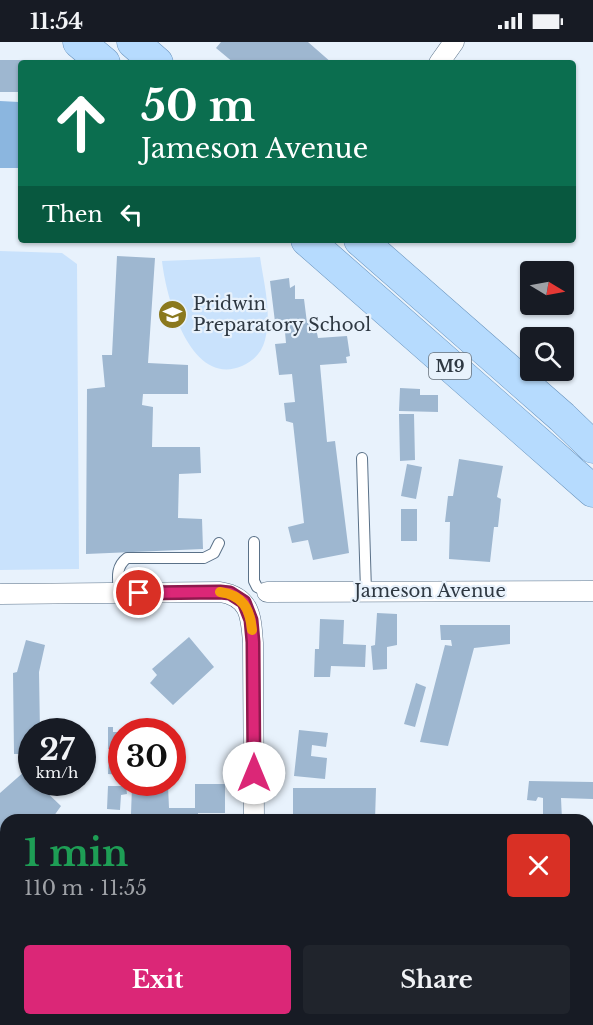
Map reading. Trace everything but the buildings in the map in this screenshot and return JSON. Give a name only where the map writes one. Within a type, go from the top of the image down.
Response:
[{"type":"main road","points":[[79,42],[100,60]]},
{"type":"main road","points":[[133,42],[154,60]]},
{"type":"main road","name":"M9","points":[[363,243],[562,417],[593,447]]},
{"type":"main road","name":"M9","points":[[329,246],[435,354],[591,484]]},
{"type":"main road","points":[[435,354],[458,326]]},
{"type":"street","points":[[441,60],[454,42]]},
{"type":"street","name":"Jameson Avenue","points":[[267,592],[593,591]]},
{"type":"street","points":[[0,594],[230,593],[244,602],[248,609],[253,642],[254,814]]},
{"type":"lane","points":[[362,458],[366,591]]},
{"type":"lane","points":[[254,542],[254,581],[257,587],[267,592]]},
{"type":"lane","points":[[119,593],[118,572],[120,564],[127,558],[204,558],[214,553],[219,543]]},
{"type":"shaded area","points":[[0,101],[18,102],[18,168],[0,168]]},
{"type":"shaded area","points":[[0,251],[62,253],[77,264],[79,569],[0,570]]},
{"type":"shaded area","points":[[260,257],[268,309],[267,330],[262,348],[254,359],[242,366],[224,369],[208,364],[195,352],[175,316],[162,261]]},
{"type":"slow traffic","points":[[220,592],[230,593],[244,602],[248,609],[252,630]]},
{"type":"place","name":"Pridwin Preparatory School","points":[[172,314]]},
{"type":"route","points":[[139,593],[220,592],[230,593],[244,602],[251,620],[253,642],[254,773]]}]
